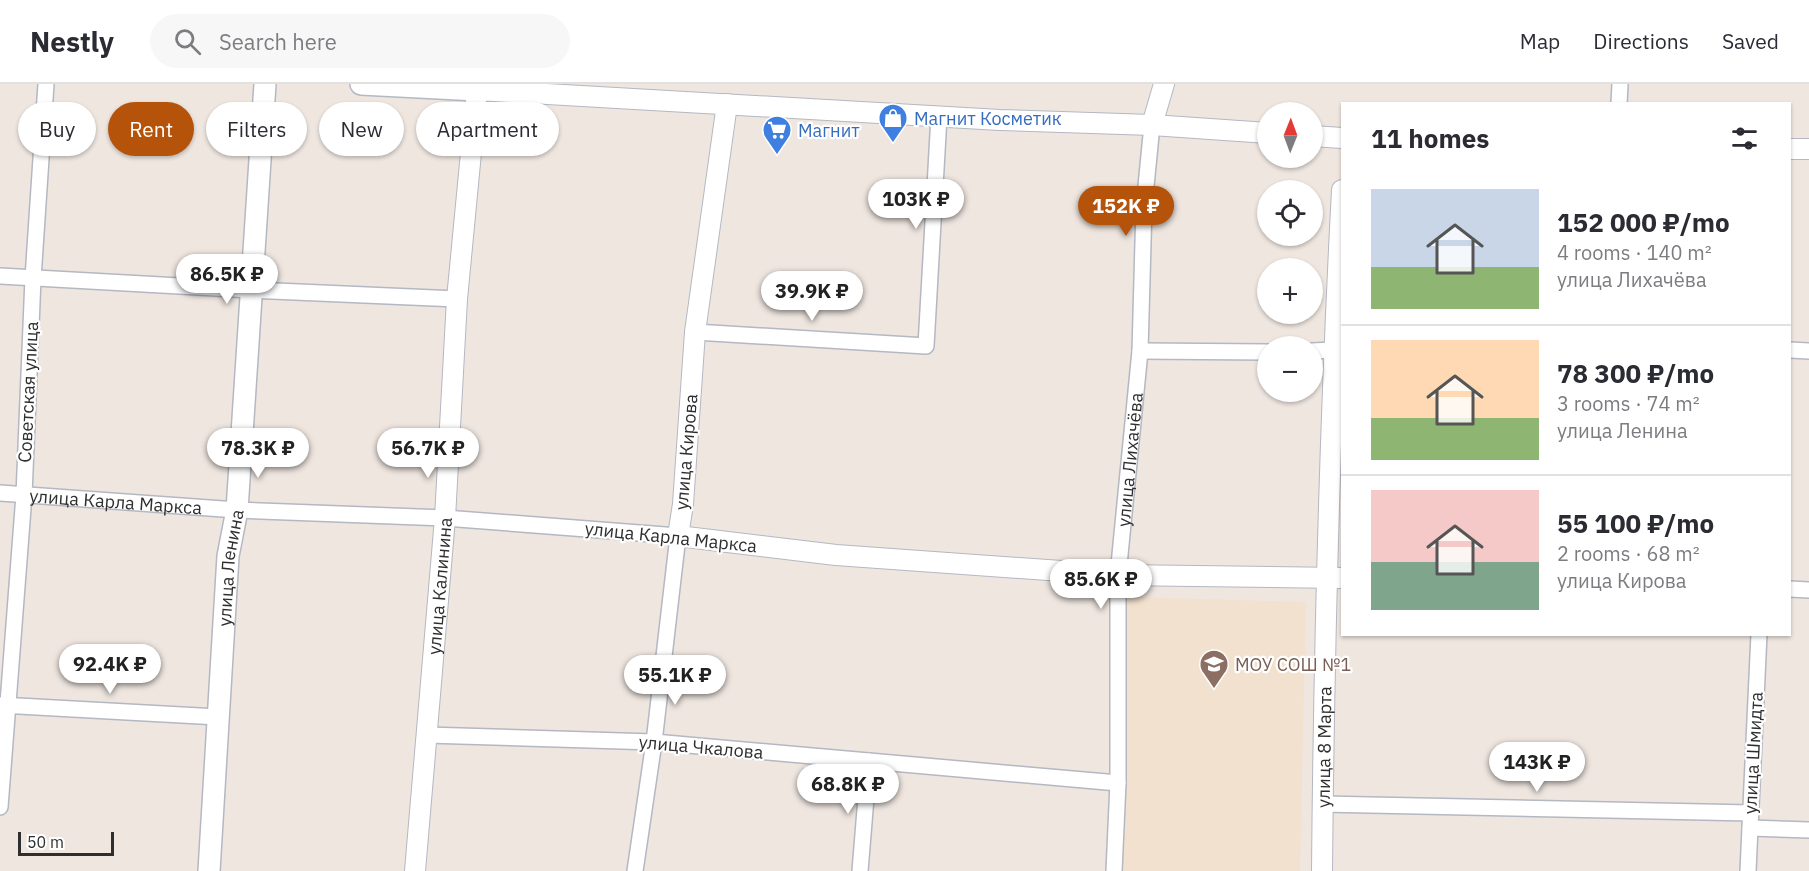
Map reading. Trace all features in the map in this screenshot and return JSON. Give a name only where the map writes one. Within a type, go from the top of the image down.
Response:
[{"type":"main road","name":"улица Ленина","points":[[208,871],[228,556],[237,510],[265,84]]},
{"type":"main road","points":[[361,84],[477,87]]},
{"type":"street","name":"Советская улица","points":[[0,807],[3,705],[24,495],[33,278],[46,84]]},
{"type":"street","name":"улица Лихачёва","points":[[1114,871],[1118,783],[1118,575],[1140,351],[1144,206],[1152,125],[1164,84]]},
{"type":"street","points":[[1619,102],[1620,84]]},
{"type":"street","points":[[477,87],[727,104],[1257,132]]},
{"type":"street","name":"улица Калинина","points":[[415,871],[445,518],[457,299],[477,87]]},
{"type":"street","name":"улица Кирова","points":[[635,871],[654,742],[683,504],[695,332],[727,104]]},
{"type":"street","points":[[695,332],[926,346],[939,116]]},
{"type":"street","points":[[1323,137],[1341,138]]},
{"type":"street","points":[[1791,149],[1809,149]]},
{"type":"street","name":"улица 8 Марта","points":[[1322,871],[1322,804],[1335,577],[1337,342],[1341,220]]},
{"type":"street","points":[[0,276],[457,299]]},
{"type":"street","points":[[1791,350],[1809,351]]},
{"type":"street","points":[[1140,351],[1257,352]]},
{"type":"street","name":"улица Карла Маркса","points":[[0,493],[237,510],[445,518],[678,536],[836,555],[1060,569],[1118,575],[1335,577]]},
{"type":"street","points":[[1791,589],[1809,590]]},
{"type":"street","name":"улица Шмидта","points":[[1748,871],[1759,636]]},
{"type":"street","points":[[3,705],[218,717]]},
{"type":"street","name":"улица Чкалова","points":[[427,735],[654,742],[1118,783]]},
{"type":"street","points":[[860,871],[869,761]]},
{"type":"street","points":[[1322,804],[1750,821],[1809,830]]},
{"type":"shaded area","name":"МОУ СОШ №1","points":[[1126,597],[1306,602],[1300,871],[1120,871]]},
{"type":"place","name":"Магнит Косметик","points":[[893,144]]},
{"type":"place","name":"Магнит","points":[[777,156]]},
{"type":"place","name":"МОУ СОШ №1","points":[[1214,690]]}]
